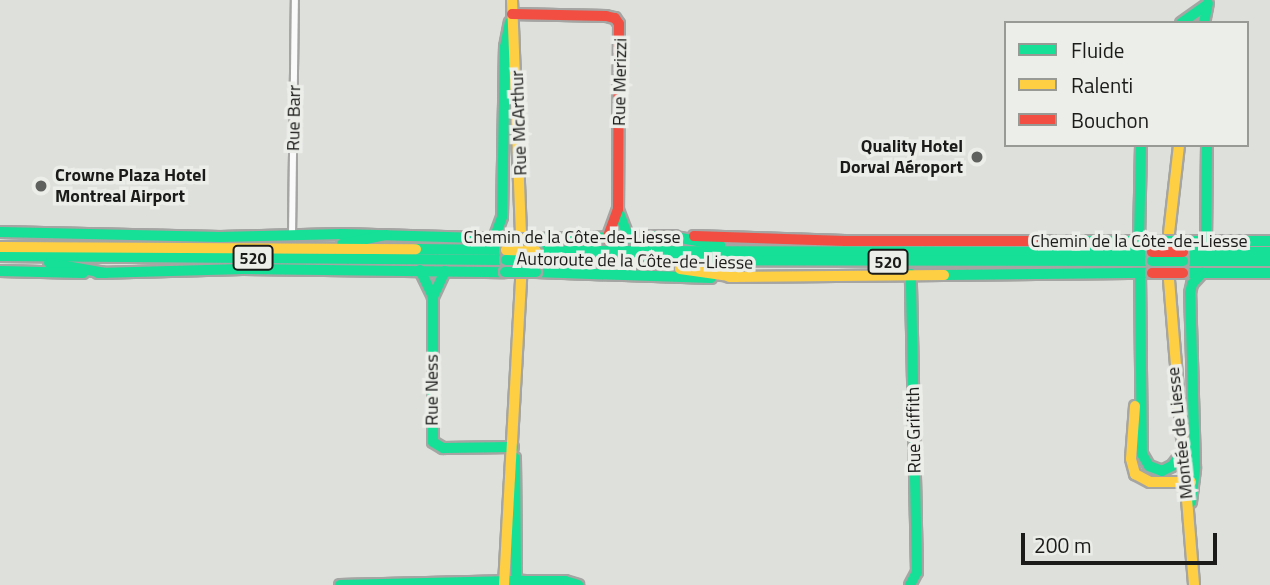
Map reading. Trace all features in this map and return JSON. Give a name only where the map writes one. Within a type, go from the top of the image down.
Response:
[{"type":"main road","points":[[494,239],[502,217],[505,47],[512,15],[512,0]]},
{"type":"main road","points":[[1184,21],[1208,2]]},
{"type":"main road","points":[[1204,21],[1208,2]]},
{"type":"main road","name":"Rue Merizzi","points":[[512,15],[606,16],[618,22],[621,38],[618,209],[607,239]]},
{"type":"main road","name":"Rue McArthur","points":[[512,15],[516,48],[521,233]]},
{"type":"main road","points":[[1139,241],[1141,147]]},
{"type":"main road","points":[[1169,233],[1179,147]]},
{"type":"main road","points":[[1206,241],[1207,147]]},
{"type":"main road","name":"Rue Merizzi","points":[[618,209],[629,238]]},
{"type":"main road","name":"Chemin de la Côte-de-Liesse","points":[[0,232],[220,237],[386,235],[494,239],[506,250],[536,239],[670,236],[845,242],[1152,241],[1183,251],[1206,241],[1270,241]]},
{"type":"main road","points":[[315,249],[386,235]]},
{"type":"main road","points":[[670,236],[783,253]]},
{"type":"main road","name":"Autoroute de la Côte-de-Liesse","points":[[0,247],[506,250],[536,256],[624,261],[1152,257],[1183,251],[1270,252]]},
{"type":"main road","name":"Autoroute de la Côte-de-Liesse","points":[[0,257],[506,250]]},
{"type":"main road","name":"Autoroute de la Côte-de-Liesse","points":[[1183,251],[1270,261]]},
{"type":"main road","name":"Autoroute de la Côte-de-Liesse","points":[[536,256],[783,253],[1152,257]]},
{"type":"main road","points":[[0,257],[105,273]]},
{"type":"main road","points":[[624,261],[736,277]]},
{"type":"main road","name":"Chemin de la Côte-de-Liesse","points":[[0,271],[105,273],[420,270],[736,277],[1270,273]]},
{"type":"main road","name":"Rue Ness","points":[[420,270],[433,297]]},
{"type":"main road","name":"Rue Ness","points":[[445,271],[433,297],[432,425],[435,444],[447,448],[513,447]]},
{"type":"main road","points":[[1140,273],[1141,445],[1145,461],[1154,469],[1165,470],[1182,453]]},
{"type":"main road","points":[[1140,375],[1132,431],[1133,472],[1146,481],[1190,482],[1190,293],[1192,284],[1202,273]]},
{"type":"main road","name":"Rue Griffith","points":[[911,274],[917,575],[911,585]]},
{"type":"main road","points":[[504,583],[521,278]]},
{"type":"main road","name":"Montée de Liesse","points":[[1169,280],[1182,453],[1190,482],[1188,514],[1194,585]]},
{"type":"main road","points":[[513,447],[517,475],[517,583]]},
{"type":"main road","points":[[340,585],[565,581],[578,585]]},
{"type":"street","name":"Rue Barr","points":[[292,236],[295,0]]},
{"type":"traffic: fast","points":[[1204,21],[1208,3]]},
{"type":"traffic: fast","points":[[1184,21],[1207,5]]},
{"type":"traffic: fast","points":[[494,239],[502,217],[505,47],[510,22]]},
{"type":"traffic: fast","points":[[1139,241],[1141,147]]},
{"type":"traffic: fast","points":[[1206,241],[1207,147]]},
{"type":"traffic: fast","points":[[618,210],[629,238]]},
{"type":"traffic: fast","points":[[0,232],[220,237],[342,234],[506,239]]},
{"type":"traffic: fast","points":[[342,244],[386,235]]},
{"type":"traffic: fast","points":[[669,236],[720,245]]},
{"type":"traffic: fast","points":[[536,239],[675,236]]},
{"type":"traffic: fast","points":[[1043,241],[1152,241]]},
{"type":"traffic: fast","points":[[1152,241],[1183,241]]},
{"type":"traffic: fast","points":[[1183,241],[1270,241]]},
{"type":"traffic: fast","points":[[416,249],[506,250]]},
{"type":"traffic: fast","points":[[536,251],[1152,252]]},
{"type":"traffic: fast","points":[[1183,252],[1270,252]]},
{"type":"traffic: fast","points":[[0,256],[506,260]]},
{"type":"traffic: fast","points":[[506,260],[536,260]]},
{"type":"traffic: fast","points":[[536,260],[1152,261]]},
{"type":"traffic: fast","points":[[1152,261],[1183,261]]},
{"type":"traffic: fast","points":[[1183,261],[1270,261]]},
{"type":"traffic: fast","points":[[49,263],[105,273]]},
{"type":"traffic: fast","points":[[98,273],[243,269],[505,272]]},
{"type":"traffic: fast","points":[[420,270],[433,297]]},
{"type":"traffic: fast","points":[[0,271],[83,273]]},
{"type":"traffic: fast","points":[[445,271],[433,297],[433,442],[443,448],[513,447]]},
{"type":"traffic: fast","points":[[505,272],[536,272]]},
{"type":"traffic: fast","points":[[536,272],[711,278]]},
{"type":"traffic: fast","points":[[1140,273],[1142,454],[1149,466],[1162,471],[1172,466],[1182,453]]},
{"type":"traffic: fast","points":[[944,275],[1152,273]]},
{"type":"traffic: fast","points":[[1183,273],[1270,273]]},
{"type":"traffic: fast","points":[[1191,502],[1195,467],[1190,293],[1192,284],[1202,273]]},
{"type":"traffic: fast","points":[[910,585],[917,572],[911,274]]},
{"type":"traffic: fast","points":[[515,458],[516,585]]},
{"type":"traffic: fast","points":[[340,585],[523,581],[565,581],[578,585]]},
{"type":"traffic: slow","points":[[512,0],[521,233]]},
{"type":"traffic: slow","points":[[1169,233],[1179,147]]},
{"type":"traffic: slow","points":[[506,239],[536,239]]},
{"type":"traffic: slow","points":[[0,247],[416,249]]},
{"type":"traffic: slow","points":[[506,250],[536,251]]},
{"type":"traffic: slow","points":[[680,269],[736,277]]},
{"type":"traffic: slow","points":[[729,277],[944,275]]},
{"type":"traffic: slow","points":[[504,585],[521,278]]},
{"type":"traffic: slow","points":[[1169,280],[1194,585]]},
{"type":"traffic: slow","points":[[1135,406],[1131,459],[1135,474],[1150,482],[1191,482]]},
{"type":"traffic: jam","points":[[512,14],[606,16],[615,18],[619,24],[618,209],[607,239]]},
{"type":"traffic: jam","points":[[694,236],[845,241],[1043,241]]},
{"type":"traffic: jam","points":[[1152,252],[1183,252]]},
{"type":"traffic: jam","points":[[1152,273],[1183,273]]},
{"type":"place","name":"Quality Hotel Dorval Aéroport","points":[[977,157]]},
{"type":"place","name":"Crowne Plaza Hotel Montreal Airport","points":[[41,186]]}]
